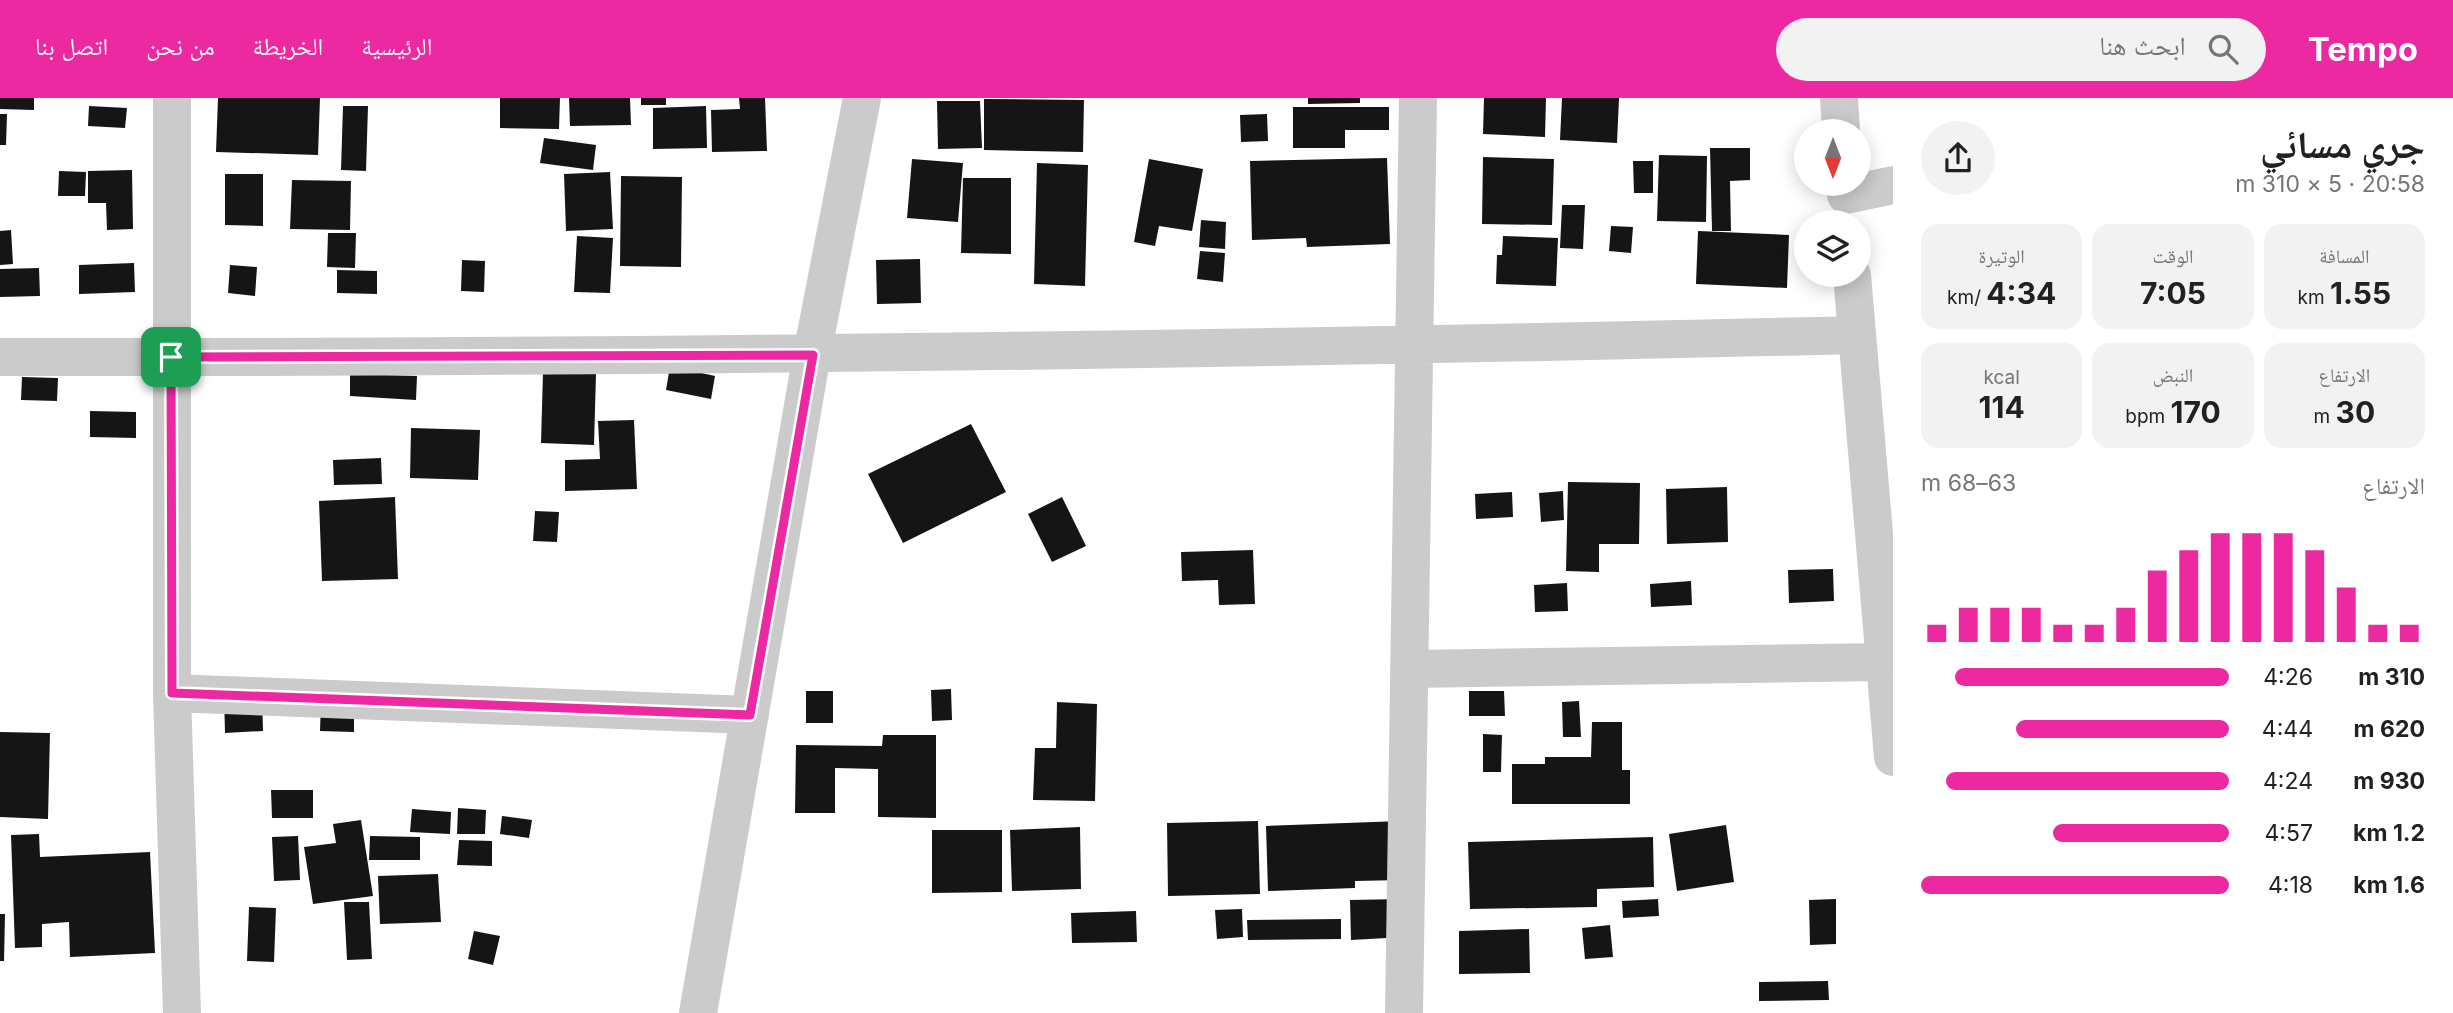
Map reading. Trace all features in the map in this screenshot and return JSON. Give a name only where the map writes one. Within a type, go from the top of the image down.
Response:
[{"type":"street","points":[[172,98],[172,693],[182,1013]]},
{"type":"street","points":[[698,1013],[813,355],[862,98]]},
{"type":"street","points":[[1404,1013],[1418,98]]},
{"type":"street","points":[[1839,98],[1840,119]]},
{"type":"street","points":[[1846,200],[1893,185]]},
{"type":"street","points":[[1853,287],[1857,335],[1882,508],[1884,662],[1893,757]]},
{"type":"street","points":[[0,357],[813,355],[1413,346],[1857,335]]},
{"type":"street","points":[[1409,669],[1884,662]]},
{"type":"street","points":[[172,693],[750,715]]},
{"type":"building","points":[[0,98],[34,98],[34,110],[0,109]]},
{"type":"building","points":[[218,98],[320,98],[318,155],[216,152]]},
{"type":"building","points":[[500,98],[560,98],[559,129],[500,128]]},
{"type":"building","points":[[569,98],[630,98],[631,125],[570,126]]},
{"type":"building","points":[[641,98],[666,98],[666,105],[641,105]]},
{"type":"building","points":[[739,98],[765,98],[767,151],[712,152],[711,110],[740,109]]},
{"type":"building","points":[[1308,98],[1360,98],[1360,103],[1308,104]]},
{"type":"building","points":[[1484,98],[1546,98],[1545,137],[1483,134]]},
{"type":"building","points":[[1562,98],[1619,98],[1617,143],[1560,140]]},
{"type":"building","points":[[984,99],[1084,100],[1083,152],[984,150]]},
{"type":"building","points":[[937,101],[980,101],[982,148],[938,149]]},
{"type":"building","points":[[89,106],[127,108],[125,128],[88,126]]},
{"type":"building","points":[[343,106],[368,106],[366,171],[341,170]]},
{"type":"building","points":[[706,106],[707,148],[653,149],[653,108]]},
{"type":"building","points":[[1293,107],[1389,107],[1389,130],[1345,130],[1345,148],[1293,148]]},
{"type":"building","points":[[0,114],[7,114],[6,145],[0,145]]},
{"type":"building","points":[[1267,114],[1268,141],[1241,142],[1240,115]]},
{"type":"building","points":[[544,138],[596,145],[593,170],[540,163]]},
{"type":"building","points":[[1710,148],[1750,148],[1750,180],[1730,181],[1731,231],[1712,231]]},
{"type":"building","points":[[1659,155],[1707,156],[1706,222],[1657,221]]},
{"type":"building","points":[[1483,157],[1554,159],[1552,225],[1482,224]]},
{"type":"building","points":[[1387,158],[1390,244],[1307,247],[1306,238],[1252,240],[1250,161]]},
{"type":"building","points":[[912,159],[963,163],[958,222],[907,218]]},
{"type":"building","points":[[1149,159],[1203,169],[1192,231],[1159,226],[1155,246],[1134,242]]},
{"type":"building","points":[[1633,161],[1653,161],[1653,193],[1634,193]]},
{"type":"building","points":[[1037,163],[1088,165],[1085,286],[1034,284]]},
{"type":"building","points":[[132,170],[133,229],[107,230],[106,203],[88,203],[88,171]]},
{"type":"building","points":[[59,171],[86,172],[85,196],[58,196]]},
{"type":"building","points":[[610,172],[613,229],[566,231],[564,174]]},
{"type":"building","points":[[225,174],[263,174],[263,226],[225,225]]},
{"type":"building","points":[[621,176],[682,177],[681,267],[620,266]]},
{"type":"building","points":[[963,178],[1011,178],[1011,254],[961,253]]},
{"type":"building","points":[[292,180],[351,181],[350,230],[290,229]]},
{"type":"building","points":[[1562,205],[1585,205],[1583,249],[1560,248]]},
{"type":"building","points":[[1201,220],[1226,222],[1225,249],[1199,247]]},
{"type":"building","points":[[1611,226],[1633,227],[1631,253],[1609,251]]},
{"type":"building","points":[[11,230],[13,264],[0,265],[0,231]]},
{"type":"building","points":[[1698,231],[1789,235],[1787,288],[1696,284]]},
{"type":"building","points":[[328,233],[356,233],[355,268],[327,267]]},
{"type":"building","points":[[577,236],[613,238],[610,293],[574,292]]},
{"type":"building","points":[[1503,236],[1558,238],[1556,286],[1496,284],[1497,255],[1502,255]]},
{"type":"building","points":[[1200,251],[1225,253],[1223,282],[1197,279]]},
{"type":"building","points":[[920,259],[921,303],[877,304],[876,260]]},
{"type":"building","points":[[462,260],[485,261],[484,292],[461,291]]},
{"type":"building","points":[[134,263],[135,292],[79,294],[79,265]]},
{"type":"building","points":[[230,265],[257,267],[255,296],[228,293]]},
{"type":"building","points":[[39,268],[40,296],[0,297],[0,269]]},
{"type":"building","points":[[337,270],[377,271],[377,294],[337,293]]},
{"type":"building","points":[[670,366],[715,376],[711,399],[666,390]]},
{"type":"building","points":[[543,372],[596,374],[594,445],[541,443]]},
{"type":"building","points":[[350,374],[417,376],[416,400],[350,396]]},
{"type":"building","points":[[22,377],[58,378],[57,401],[21,400]]},
{"type":"building","points":[[90,411],[136,412],[136,438],[90,437]]},
{"type":"building","points":[[634,420],[637,489],[565,491],[565,460],[600,459],[598,421]]},
{"type":"building","points":[[971,424],[1006,492],[903,543],[868,474]]},
{"type":"building","points":[[411,428],[480,430],[478,480],[410,478]]},
{"type":"building","points":[[381,458],[382,484],[334,485],[333,460]]},
{"type":"building","points":[[1568,482],[1640,483],[1639,544],[1599,544],[1599,572],[1566,571]]},
{"type":"building","points":[[1727,487],[1728,542],[1667,544],[1666,489]]},
{"type":"building","points":[[1563,491],[1564,520],[1541,522],[1539,493]]},
{"type":"building","points":[[1512,492],[1513,517],[1476,519],[1475,494]]},
{"type":"building","points":[[395,497],[398,579],[322,581],[319,501]]},
{"type":"building","points":[[1062,497],[1086,546],[1052,562],[1028,514]]},
{"type":"building","points":[[535,511],[559,512],[557,542],[533,541]]},
{"type":"building","points":[[1253,550],[1255,604],[1219,605],[1218,580],[1182,581],[1181,552]]},
{"type":"building","points":[[1833,569],[1834,601],[1789,603],[1788,570]]},
{"type":"building","points":[[1691,581],[1692,605],[1651,607],[1650,584]]},
{"type":"building","points":[[1567,583],[1568,611],[1535,612],[1534,585]]},
{"type":"building","points":[[951,689],[952,720],[932,721],[931,690]]},
{"type":"building","points":[[806,691],[833,691],[833,723],[806,723]]},
{"type":"building","points":[[1469,691],[1504,691],[1505,716],[1469,716]]},
{"type":"building","points":[[262,693],[263,731],[225,733],[224,695]]},
{"type":"building","points":[[321,701],[354,702],[354,732],[320,731]]},
{"type":"building","points":[[1579,701],[1581,737],[1563,737],[1562,702]]},
{"type":"building","points":[[1057,702],[1097,704],[1095,801],[1033,800],[1035,748],[1056,748]]},
{"type":"building","points":[[1592,722],[1622,722],[1622,770],[1630,770],[1630,804],[1512,804],[1512,764],[1545,764],[1545,757],[1591,757]]},
{"type":"building","points":[[0,732],[50,733],[48,819],[0,817]]},
{"type":"building","points":[[1483,734],[1502,735],[1501,772],[1483,772]]},
{"type":"building","points":[[883,735],[936,735],[936,818],[878,817],[878,769],[835,768],[835,813],[795,813],[796,745],[882,746]]},
{"type":"building","points":[[271,790],[313,790],[313,818],[272,818]]},
{"type":"building","points":[[458,808],[486,810],[485,834],[457,834]]},
{"type":"building","points":[[412,809],[451,812],[450,834],[410,832]]},
{"type":"building","points":[[502,816],[532,820],[529,838],[500,834]]},
{"type":"building","points":[[361,820],[373,896],[313,904],[304,847],[336,843],[333,824]]},
{"type":"building","points":[[1258,821],[1260,894],[1168,896],[1167,823]]},
{"type":"building","points":[[1401,821],[1403,880],[1355,881],[1355,888],[1268,891],[1266,826]]},
{"type":"building","points":[[1726,825],[1734,882],[1677,891],[1669,834]]},
{"type":"building","points":[[1080,827],[1081,889],[1012,891],[1010,830]]},
{"type":"building","points":[[932,830],[1002,830],[1002,892],[932,893]]},
{"type":"building","points":[[39,834],[40,857],[150,852],[155,953],[70,957],[69,922],[42,924],[42,947],[15,948],[11,835]]},
{"type":"building","points":[[298,836],[300,880],[274,881],[272,837]]},
{"type":"building","points":[[370,836],[420,837],[420,860],[369,860]]},
{"type":"building","points":[[1653,837],[1654,887],[1597,889],[1597,907],[1470,909],[1468,842]]},
{"type":"building","points":[[459,840],[492,841],[492,866],[457,865]]},
{"type":"building","points":[[438,874],[441,922],[380,924],[378,876]]},
{"type":"building","points":[[1403,899],[1404,937],[1351,940],[1350,900]]},
{"type":"building","points":[[1658,899],[1659,916],[1623,918],[1622,901]]},
{"type":"building","points":[[1836,899],[1836,944],[1810,945],[1809,900]]},
{"type":"building","points":[[344,902],[369,902],[372,959],[347,960]]},
{"type":"building","points":[[249,907],[276,908],[274,962],[247,961]]},
{"type":"building","points":[[1242,909],[1243,937],[1217,939],[1215,910]]},
{"type":"building","points":[[1136,911],[1137,942],[1072,943],[1071,913]]},
{"type":"building","points":[[0,914],[5,914],[4,961],[0,961]]},
{"type":"building","points":[[1341,919],[1341,939],[1248,940],[1247,920]]},
{"type":"building","points":[[1610,925],[1613,957],[1585,959],[1582,928]]},
{"type":"building","points":[[1529,929],[1530,973],[1459,974],[1459,931]]},
{"type":"building","points":[[474,931],[500,936],[493,965],[468,959]]},
{"type":"building","points":[[1828,981],[1829,1000],[1759,1001],[1759,982]]},
{"type":"route","points":[[813,355],[750,715],[172,693],[171,357],[813,355]]}]
